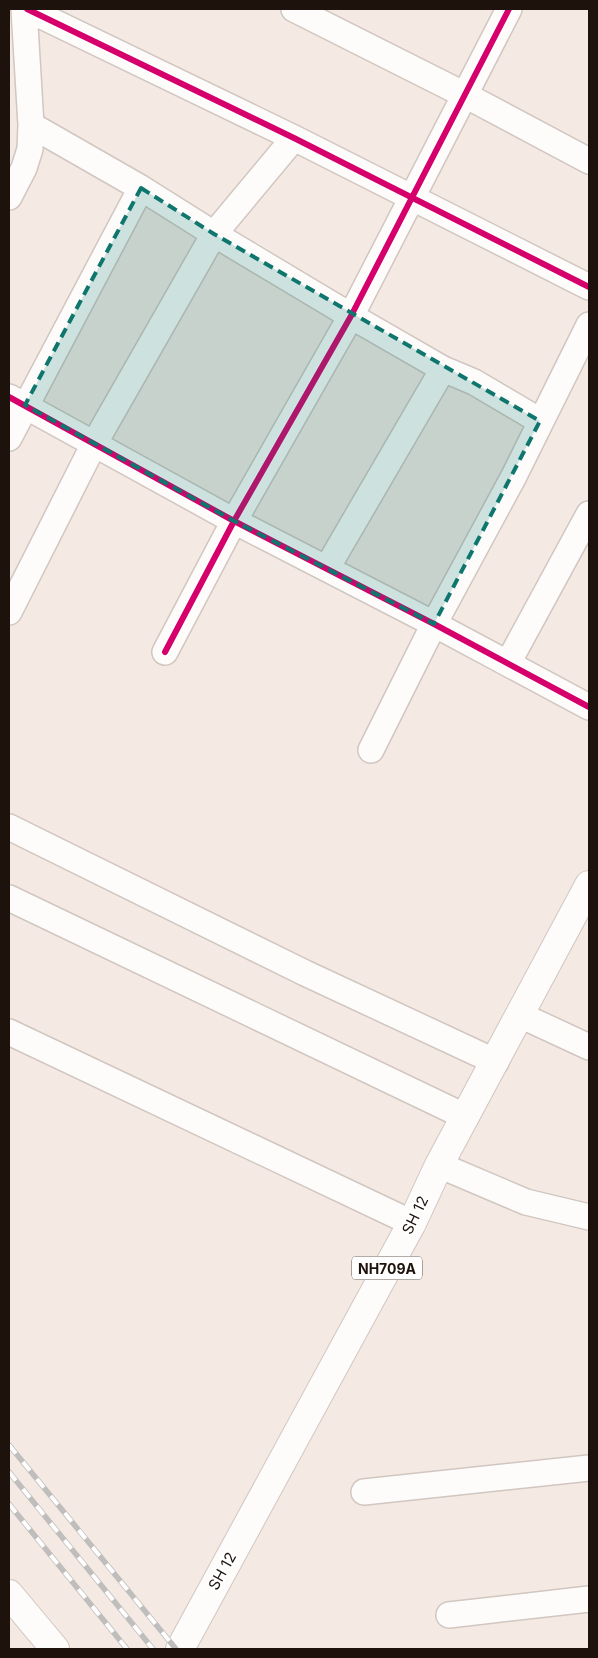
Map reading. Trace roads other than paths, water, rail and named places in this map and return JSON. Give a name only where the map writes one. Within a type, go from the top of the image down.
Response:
[{"type":"main road","name":"SH 12","points":[[180,1649],[412,1222],[440,1165],[589,885]]},
{"type":"main road","points":[[9,1594],[55,1649]]},
{"type":"street","points":[[9,197],[28,155],[32,126],[26,9],[294,138],[410,199],[589,287]]},
{"type":"street","points":[[294,9],[465,95],[589,161]]},
{"type":"street","points":[[164,652],[234,521],[351,316],[509,9]]},
{"type":"street","points":[[32,126],[142,188],[214,234],[351,316],[443,369],[474,382],[540,421]]},
{"type":"street","points":[[9,612],[94,444],[214,234],[294,138]]},
{"type":"street","points":[[9,438],[17,401],[142,188]]},
{"type":"street","points":[[370,750],[434,624],[514,476],[589,325]]},
{"type":"street","points":[[326,568],[443,369]]},
{"type":"street","points":[[17,401],[234,521],[434,624],[589,707]]},
{"type":"street","points":[[508,663],[589,514]]},
{"type":"street","points":[[9,826],[305,973],[496,1062]]},
{"type":"street","points":[[9,898],[466,1117]]},
{"type":"street","points":[[520,1016],[589,1047]]},
{"type":"street","points":[[9,1032],[412,1222]]},
{"type":"street","points":[[440,1165],[526,1202],[589,1217]]},
{"type":"street","points":[[364,1492],[589,1468]]},
{"type":"street","points":[[449,1615],[589,1599]]},
{"type":"railway","points":[[9,1445],[176,1649]]},
{"type":"railway","points":[[9,1472],[153,1649]]},
{"type":"railway","points":[[9,1504],[127,1649]]}]
